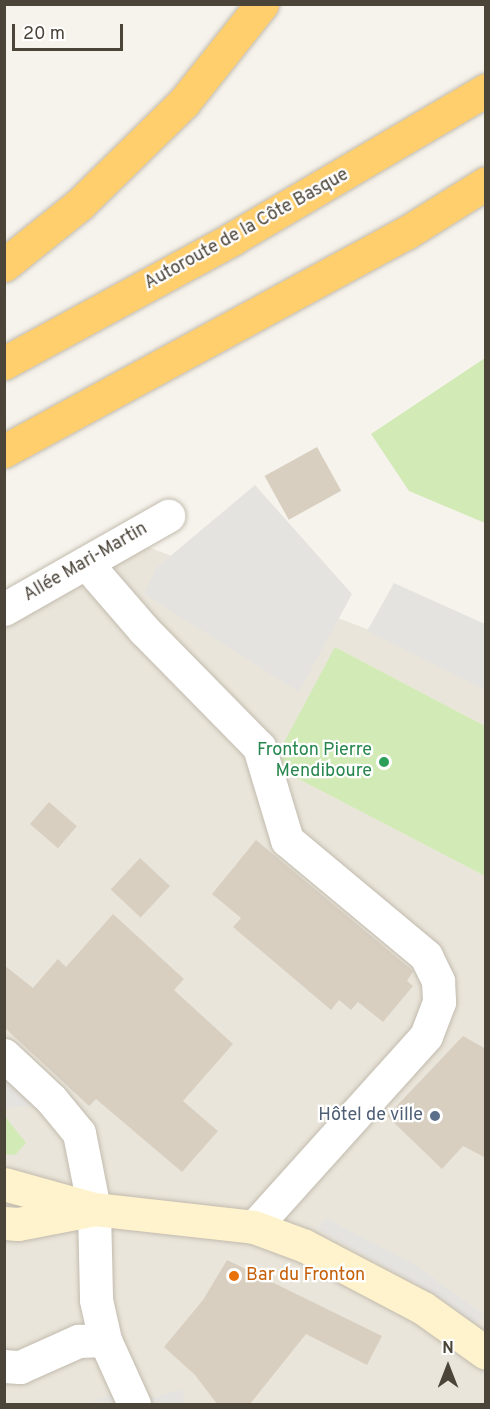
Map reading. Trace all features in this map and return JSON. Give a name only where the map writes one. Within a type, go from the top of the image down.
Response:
[{"type":"highway","points":[[4,265],[79,205],[176,111],[262,4]]},
{"type":"highway","name":"Autoroute de la Côte Basque","points":[[4,363],[242,234],[486,90]]},
{"type":"highway","points":[[4,451],[406,233],[486,183]]},
{"type":"street","name":"Allée Mari-Martin","points":[[4,609],[168,516]]},
{"type":"street","points":[[86,563],[144,630],[259,747],[287,840],[426,956],[438,981],[439,1002],[426,1036],[254,1227]]},
{"type":"street","points":[[4,1055],[51,1099],[79,1133],[94,1209],[96,1300],[105,1340],[134,1404]]},
{"type":"street","points":[[4,1184],[94,1209],[254,1227],[305,1246],[423,1308],[486,1353]]},
{"type":"street","points":[[4,1223],[18,1224],[94,1209]]},
{"type":"street","points":[[4,1366],[20,1367],[78,1341],[105,1340]]},
{"type":"shaded area","points":[[255,485],[352,594],[299,692],[144,594],[156,568]]},
{"type":"shaded area","points":[[129,540],[485,673],[485,726],[335,647],[287,773],[485,876],[485,1404],[5,1404],[5,616]]},
{"type":"shaded area","points":[[394,583],[485,624],[485,690],[367,631]]},
{"type":"shaded area","points":[[5,1069],[45,1105],[5,1108]]},
{"type":"shaded area","points":[[325,1218],[414,1264],[484,1315],[475,1324],[435,1294],[318,1229]]},
{"type":"shaded area","points":[[181,1389],[186,1404],[89,1402],[114,1394],[154,1398]]},
{"type":"green space","points":[[485,358],[485,523],[409,491],[371,434]]},
{"type":"green space","name":"Fronton Pierre Mendiboure","points":[[335,647],[485,726],[485,876],[287,773],[279,752]]},
{"type":"green space","points":[[4,1115],[26,1143],[15,1155],[5,1154]]},
{"type":"building","points":[[317,447],[341,491],[289,520],[265,476]]},
{"type":"building","points":[[49,802],[77,826],[58,848],[30,824]]},
{"type":"building","points":[[256,840],[413,971],[407,981],[413,986],[383,1022],[358,1002],[351,1010],[339,1000],[331,1010],[233,927],[241,918],[212,894]]},
{"type":"building","points":[[140,858],[170,886],[141,917],[111,889]]},
{"type":"building","points":[[113,914],[184,979],[174,990],[233,1044],[183,1101],[218,1131],[182,1172],[96,1099],[89,1106],[4,1027],[4,965],[33,988],[58,959],[66,967]]},
{"type":"building","points":[[463,1036],[486,1049],[486,1158],[463,1146],[442,1169],[387,1116]]},
{"type":"building","points":[[227,1260],[382,1336],[367,1365],[306,1334],[250,1404],[217,1404],[195,1375],[164,1347],[203,1300]]},
{"type":"place","name":"Fronton Pierre Mendiboure","points":[[384,762]]},
{"type":"place","name":"Hôtel de ville","points":[[435,1116]]},
{"type":"place","name":"Bar du Fronton","points":[[234,1276]]}]
